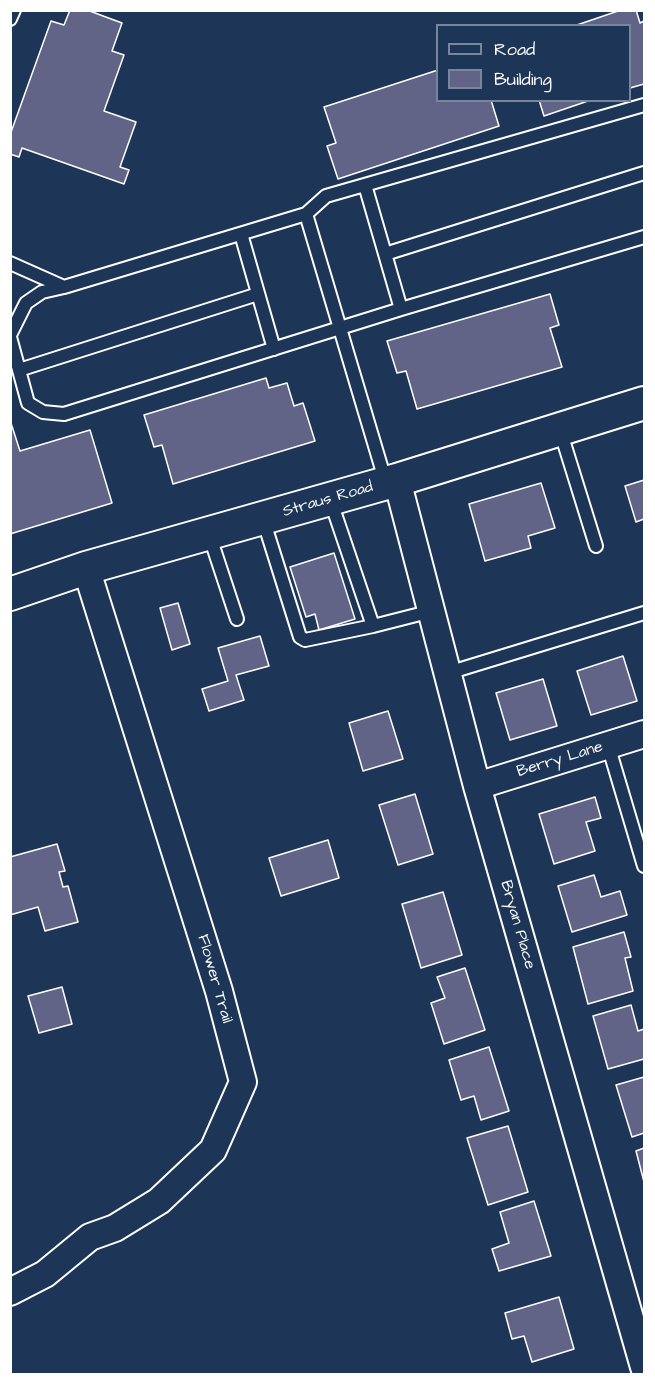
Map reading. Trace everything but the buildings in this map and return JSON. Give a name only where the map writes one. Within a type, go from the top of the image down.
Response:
[{"type":"street","name":"Straus Road","points":[[10,594],[86,567],[392,482],[645,403]]},
{"type":"street","name":"Bryan Place","points":[[392,482],[432,611],[477,786],[645,1367]]},
{"type":"street","name":"Flower Trail","points":[[10,1292],[45,1274],[90,1237],[115,1228],[159,1201],[213,1150],[243,1082],[219,991],[86,567]]},
{"type":"street","name":"Berry Lane","points":[[477,786],[645,734]]},
{"type":"lane","points":[[10,19],[14,10]]},
{"type":"lane","points":[[645,105],[326,196],[306,214],[42,292],[26,303],[10,336],[28,403],[43,412],[64,414],[401,309],[645,237]]},
{"type":"lane","points":[[385,254],[645,173]]},
{"type":"lane","points":[[365,184],[401,309]]},
{"type":"lane","points":[[306,214],[340,329],[392,482]]},
{"type":"lane","points":[[241,234],[274,349]]},
{"type":"lane","points":[[10,263],[64,287]]},
{"type":"lane","points":[[19,369],[258,294]]},
{"type":"lane","points":[[560,429],[596,546]]},
{"type":"lane","points":[[330,499],[373,626]]},
{"type":"lane","points":[[262,518],[300,637],[305,640],[432,611]]},
{"type":"lane","points":[[209,533],[237,619]]},
{"type":"lane","points":[[448,673],[645,613]]},
{"type":"lane","points":[[608,745],[645,866]]}]
